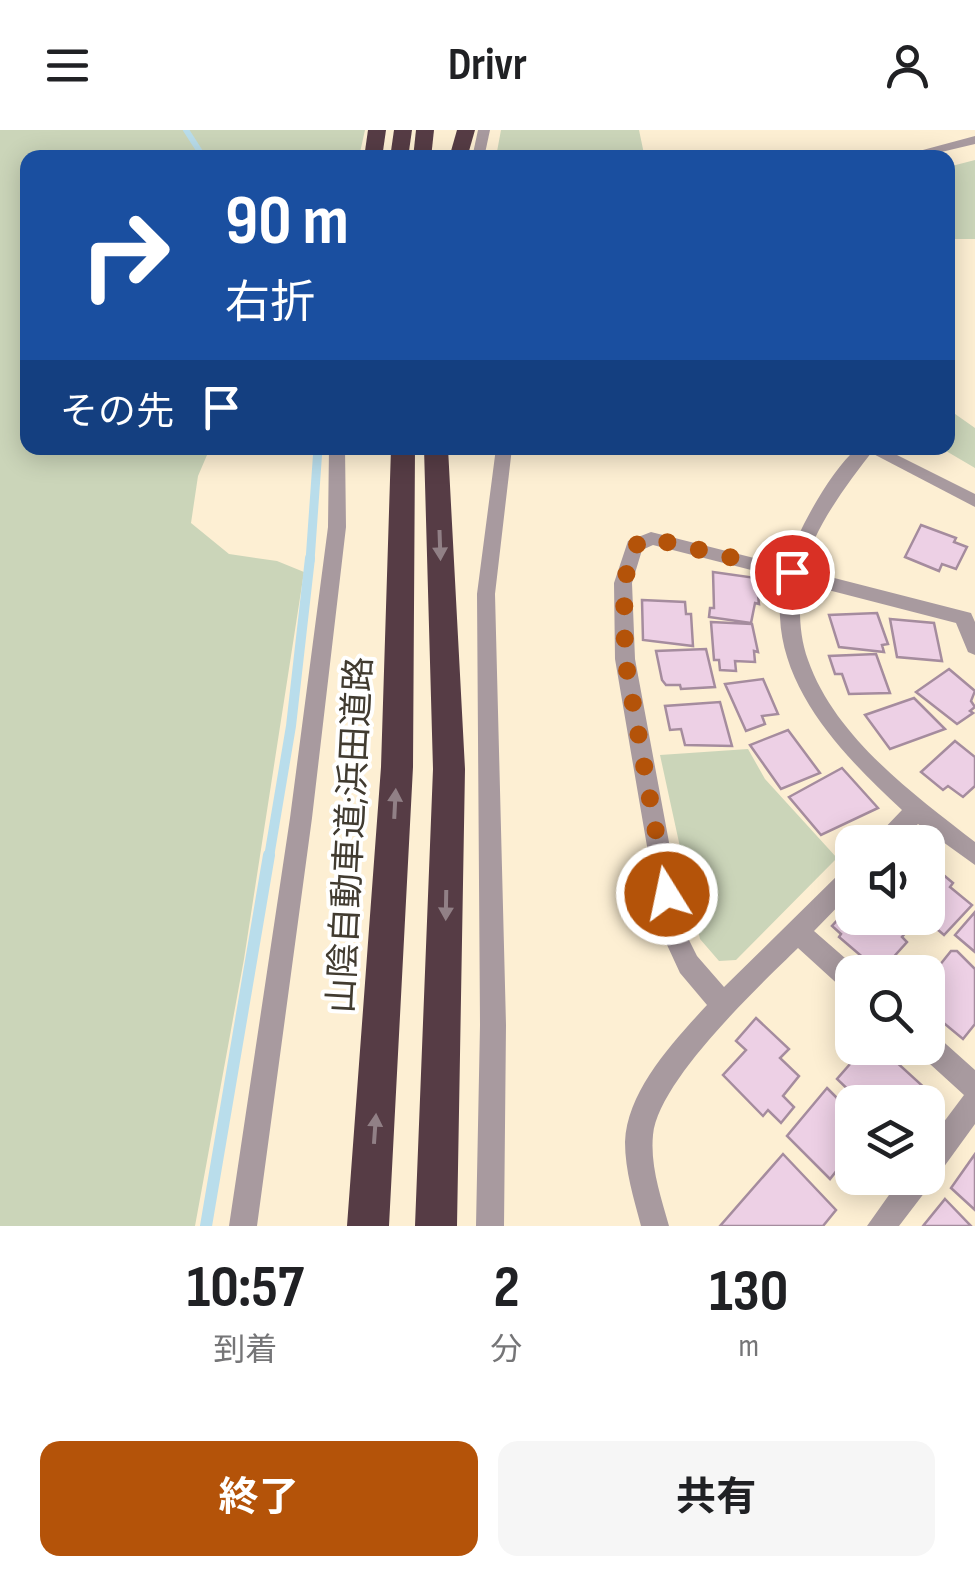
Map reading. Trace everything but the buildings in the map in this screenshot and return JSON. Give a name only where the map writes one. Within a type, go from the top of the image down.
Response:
[{"type":"highway","points":[[396,455],[402,552]]},
{"type":"highway","name":"山陰自動車道;浜田道路","points":[[368,1226],[397,767],[403,455]]},
{"type":"highway","points":[[436,1226],[449,769],[438,455]]},
{"type":"street","points":[[933,150],[975,140]]},
{"type":"street","points":[[244,1226],[302,818],[338,527],[337,455]]},
{"type":"street","points":[[490,1226],[493,1025],[486,594],[503,455]]},
{"type":"street","points":[[860,455],[792,572],[792,635],[810,685],[843,737],[893,792],[975,855]]},
{"type":"street","points":[[882,455],[975,501]]},
{"type":"street","points":[[726,1006],[696,976],[681,955],[674,934],[625,659],[624,583],[634,546],[650,538],[964,618],[975,647]]},
{"type":"street","points":[[902,825],[916,811]]},
{"type":"street","points":[[655,1226],[638,1156],[641,1121],[660,1082],[726,1006],[835,896]]},
{"type":"street","points":[[800,933],[835,965]]},
{"type":"street","points":[[945,1061],[975,1087]]},
{"type":"street","points":[[945,1142],[975,1102]]},
{"type":"street","points":[[881,1226],[905,1195]]},
{"type":"green space","points":[[0,130],[365,130],[361,150],[20,150],[20,455],[207,455],[198,476],[191,523],[229,554],[277,561],[304,572],[244,959],[195,1226],[0,1226]]},
{"type":"green space","points":[[501,130],[639,130],[643,150],[497,150]]},
{"type":"green space","points":[[975,160],[975,239],[955,239],[955,165]]},
{"type":"green space","points":[[955,414],[975,428],[975,468],[953,455]]},
{"type":"green space","points":[[748,749],[765,779],[835,856],[736,960],[719,961],[700,939],[660,755]]},
{"type":"waterway","points":[[186,130],[199,150]]},
{"type":"waterway","points":[[310,561],[318,455]]},
{"type":"waterway","points":[[269,857],[291,726],[310,558]]},
{"type":"waterway","points":[[206,1226],[269,855]]},
{"type":"route","points":[[667,894],[625,659],[624,583],[634,546],[650,538],[792,572]]}]
